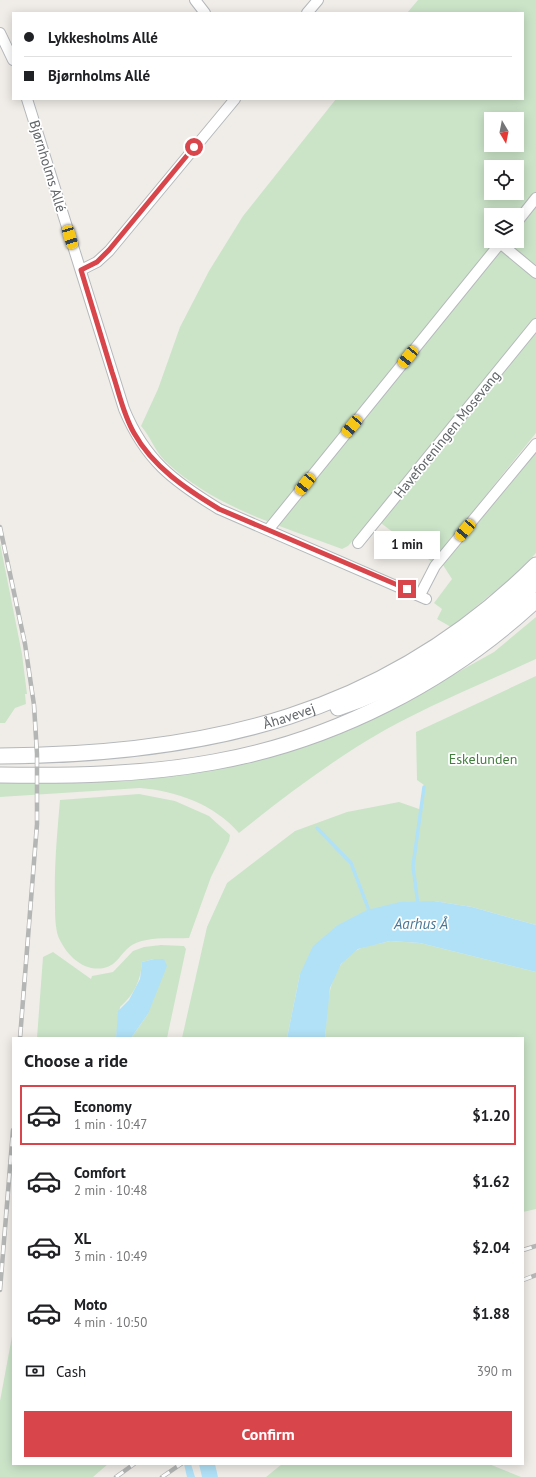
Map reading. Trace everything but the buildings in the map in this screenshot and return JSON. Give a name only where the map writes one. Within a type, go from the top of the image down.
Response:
[{"type":"main road","name":"Åhavevej","points":[[0,756],[135,750],[210,738],[247,729],[311,709],[391,673],[446,640],[474,619],[536,565]]},
{"type":"main road","points":[[210,738],[313,717],[370,697],[397,684],[481,630],[536,582]]},
{"type":"main road","name":"Åhavevej","points":[[0,775],[100,774],[175,768],[214,762],[289,743],[376,709],[434,677],[488,640],[536,600]]},
{"type":"street","points":[[195,0],[204,12]]},
{"type":"street","points":[[308,12],[318,0]]},
{"type":"street","points":[[0,33],[12,58]]},
{"type":"street","name":"Bjørnholms Allé","points":[[27,100],[124,409],[139,440],[155,461],[193,493],[219,509],[423,597],[434,566],[536,444]]},
{"type":"street","points":[[81,270],[97,262],[109,250],[234,100]]},
{"type":"street","points":[[524,213],[536,198]]},
{"type":"street","points":[[268,530],[496,248]]},
{"type":"street","points":[[508,248],[536,274]]},
{"type":"street","name":"Haveforeningen Mosevang","points":[[358,543],[536,324]]},
{"type":"green space","points":[[418,0],[536,0],[536,433],[432,562],[373,517],[348,546],[342,549],[272,523],[249,514],[204,491],[184,477],[161,457],[141,426],[158,389],[180,327],[209,271],[243,216],[335,100],[524,100],[524,12],[408,12]]},
{"type":"green space","points":[[536,453],[536,553],[517,573],[451,627],[437,619],[442,609],[434,603],[452,579],[443,565]]},
{"type":"green space","points":[[0,543],[22,654],[27,694],[25,694],[26,704],[15,708],[5,723],[0,723]]},
{"type":"green space","points":[[536,617],[536,659],[441,702],[366,741],[310,778],[239,833],[218,814],[206,807],[181,796],[154,790],[140,788],[0,797],[0,783],[123,781],[195,773],[399,705],[494,652]]},
{"type":"green space","name":"Eskelunden","points":[[536,676],[536,925],[472,907],[434,901],[300,974],[287,1037],[182,1037],[207,927],[227,883],[295,831],[347,812],[399,802],[422,810],[424,785],[417,780],[416,732]]},
{"type":"green space","points":[[139,794],[175,801],[209,816],[230,835],[229,841],[211,877],[189,938],[160,938],[145,940],[132,945],[113,964],[104,968],[96,969],[82,965],[71,956],[61,943],[56,928],[55,877],[60,800]]},
{"type":"green space","points":[[390,941],[420,943],[536,972],[536,1209],[524,1212],[524,1037],[325,1037],[328,1001],[334,977],[339,967],[347,958],[357,950]]},
{"type":"green space","points":[[161,945],[184,946],[186,949],[167,1037],[132,1037],[148,1014],[154,959],[142,962],[136,987],[120,1007],[116,1037],[37,1037],[43,957],[53,952],[91,979],[92,976],[113,972],[133,951],[144,947]]},
{"type":"green space","points":[[12,1336],[12,1465],[107,1465],[93,1477],[0,1477],[0,1401]]},
{"type":"green space","points":[[281,1465],[491,1465],[521,1477],[266,1477]]},
{"type":"water","name":"Aarhus Å","points":[[434,901],[472,907],[536,925],[536,972],[420,943],[390,941],[358,949],[341,964],[330,988],[325,1037],[287,1037],[300,974],[313,946],[338,925],[367,910],[400,902]]},
{"type":"water","points":[[154,959],[164,959],[167,966],[148,1014],[132,1037],[116,1037],[118,1011],[129,1000],[140,979],[142,962]]},
{"type":"water","points":[[184,1465],[215,1465],[218,1477],[187,1477]]},
{"type":"pier","points":[[191,1465],[199,1465],[202,1477],[195,1477]]},
{"type":"waterway","points":[[418,905],[413,866],[424,787]]},
{"type":"waterway","points":[[317,828],[351,863],[370,913]]},
{"type":"railway","points":[[0,527],[25,644],[34,705],[37,754],[37,824],[20,1037]]},
{"type":"railway","points":[[0,1290],[12,1142]]},
{"type":"railway","points":[[524,1250],[536,1246]]},
{"type":"railway","points":[[524,1280],[536,1275]]},
{"type":"railway","points":[[116,1477],[133,1465]]},
{"type":"railway","points":[[162,1477],[180,1465]]},
{"type":"route","points":[[194,147],[109,250],[97,262],[88,268],[81,270],[124,409],[133,432],[155,461],[171,476],[193,493],[219,509],[407,589]]}]
